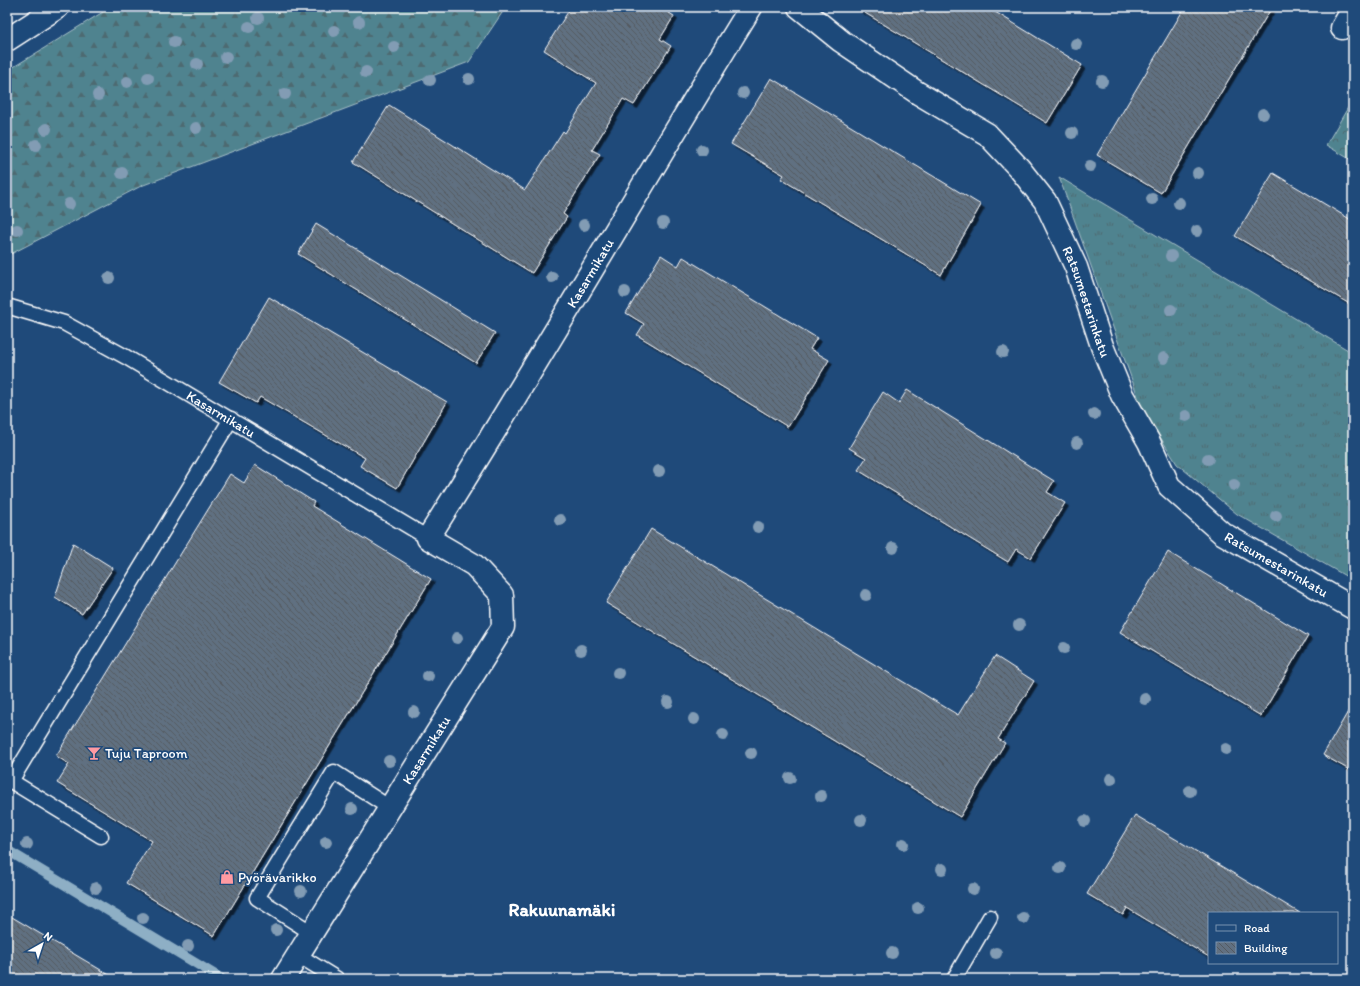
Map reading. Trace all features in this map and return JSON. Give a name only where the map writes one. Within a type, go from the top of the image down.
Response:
[{"type":"street","points":[[7,40],[58,7]]},
{"type":"street","name":"Kasarmikatu","points":[[283,979],[503,627],[502,595],[474,565],[428,538],[566,315],[622,218],[751,7]]},
{"type":"street","name":"Ratsumestarinkatu","points":[[799,7],[841,41],[918,93],[987,134],[1019,168],[1045,201],[1076,267],[1102,346],[1122,395],[1149,442],[1170,486],[1222,533],[1353,608]]},
{"type":"street","points":[[1342,28],[1353,9]]},
{"type":"lane","name":"Kasarmikatu","points":[[7,308],[10,307],[64,323],[126,357],[231,419],[428,538]]},
{"type":"lane","points":[[101,836],[11,781],[231,419]]},
{"type":"lane","points":[[312,933],[257,898],[334,772],[390,808]]},
{"type":"lane","points":[[954,979],[990,917]]},
{"type":"lane","points":[[298,955],[337,979]]},
{"type":"green space","points":[[111,7],[506,7],[469,62],[141,186],[7,256],[7,71]]},
{"type":"green space","points":[[1353,99],[1353,161],[1326,145]]},
{"type":"green space","points":[[1059,177],[1353,353],[1353,571],[1349,578],[1237,514],[1177,464],[1142,408]]},
{"type":"building","points":[[571,7],[660,7],[674,16],[660,39],[671,46],[634,105],[623,99],[592,150],[600,154],[563,214],[567,217],[532,273],[353,162],[389,105],[525,190],[563,131],[565,133],[596,83],[544,50]]},
{"type":"building","points":[[855,7],[987,7],[1082,65],[1047,123]]},
{"type":"building","points":[[1185,7],[1272,7],[1161,193],[1097,155]]},
{"type":"building","points":[[771,78],[981,205],[941,275],[781,179],[784,175],[731,144]]},
{"type":"building","points":[[1273,173],[1353,221],[1353,306],[1235,236]]},
{"type":"building","points":[[316,224],[495,333],[476,363],[298,254]]},
{"type":"building","points":[[661,255],[678,266],[683,257],[817,338],[810,349],[829,360],[788,427],[637,335],[644,324],[626,313]]},
{"type":"building","points":[[269,297],[447,402],[397,488],[360,466],[365,458],[260,397],[256,403],[219,382]]},
{"type":"building","points":[[907,390],[1054,481],[1047,492],[1065,503],[1031,558],[1016,549],[1008,562],[858,470],[866,458],[849,448],[883,392],[899,403]]},
{"type":"building","points":[[255,465],[314,502],[312,506],[431,579],[214,936],[126,883],[152,841],[57,783],[69,764],[56,756],[230,474],[244,483]]},
{"type":"building","points":[[651,529],[958,715],[995,656],[1034,681],[998,739],[1005,743],[960,817],[606,603]]},
{"type":"building","points":[[73,543],[113,568],[82,614],[55,597]]},
{"type":"building","points":[[1168,552],[1308,636],[1261,716],[1120,632]]},
{"type":"building","points":[[1353,703],[1353,772],[1323,755]]},
{"type":"building","points":[[1135,815],[1298,912],[1208,912],[1208,956],[1127,908],[1123,915],[1087,894]]},
{"type":"building","points":[[7,914],[116,979],[7,979]]},
{"type":"waterway","points":[[7,850],[222,979]]},
{"type":"place","name":"Tuju Taproom","points":[[94,753]]},
{"type":"place","name":"Pyörävarikko","points":[[227,877]]},
{"type":"district","name":"Rakuunamäki","points":[[562,910]]}]
